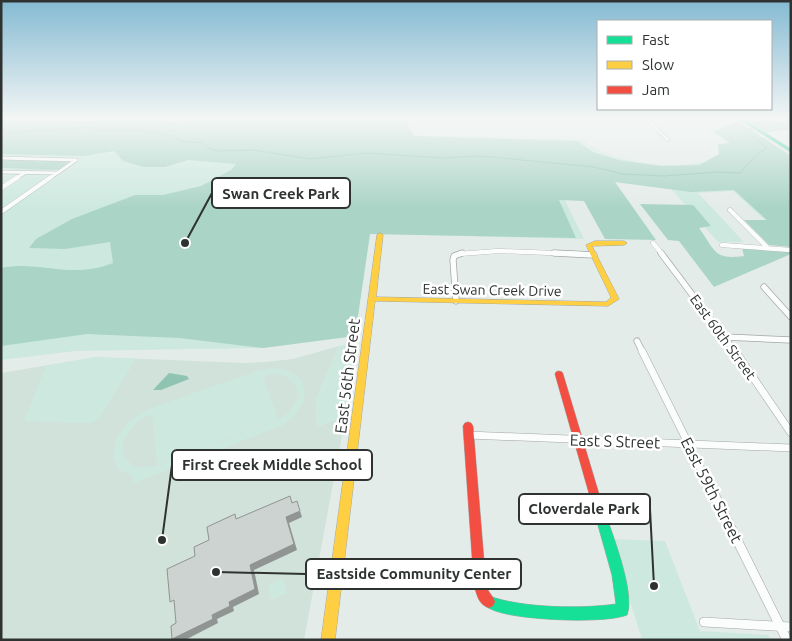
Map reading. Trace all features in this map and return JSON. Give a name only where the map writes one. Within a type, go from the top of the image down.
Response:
[{"type":"street","points":[[1,158],[76,159],[1,212]]},
{"type":"street","points":[[1,172],[58,173]]},
{"type":"street","points":[[1,188],[26,172]]},
{"type":"street","points":[[730,210],[767,247]]},
{"type":"street","name":"East 56th Street","points":[[328,640],[370,299],[380,236]]},
{"type":"street","points":[[594,255],[589,246],[591,243],[624,243]]},
{"type":"street","name":"East 60th Street","points":[[653,243],[725,337],[791,433]]},
{"type":"street","points":[[722,245],[791,250]]},
{"type":"street","points":[[456,301],[453,260],[454,256],[458,253],[594,255]]},
{"type":"street","name":"East Swan Creek Drive","points":[[370,299],[599,305],[612,302],[614,295],[594,255]]},
{"type":"street","points":[[764,287],[791,317]]},
{"type":"street","points":[[725,337],[791,340]]},
{"type":"street","name":"East 59th Street","points":[[637,341],[786,627],[787,640]]},
{"type":"street","points":[[468,426],[480,585],[482,594],[487,601],[496,606],[513,608],[597,613],[612,613],[622,610],[624,606],[622,590],[559,374]]},
{"type":"street","name":"East S Street","points":[[468,435],[791,448]]},
{"type":"street","points":[[704,622],[786,627]]},
{"type":"shaded area","points":[[1,149],[597,149],[630,160],[650,164],[671,165],[708,161],[723,154],[727,149],[782,149],[791,155],[791,244],[733,191],[698,193],[744,242],[718,242],[671,189],[614,182],[554,178],[584,239],[370,234],[355,336],[263,348],[76,351],[1,360]]},
{"type":"shaded area","points":[[1,149],[589,149],[619,160],[661,166],[699,165],[719,154],[718,149],[780,149],[791,156],[791,247],[769,245],[744,220],[767,220],[734,190],[691,192],[615,182],[656,240],[605,239],[584,201],[559,200],[576,238],[370,234],[355,336],[263,348],[179,338],[87,334],[1,346],[1,268],[29,266],[83,270],[113,263],[110,242],[65,249],[29,248],[36,239],[72,219],[135,195],[163,195],[201,186],[231,170],[236,164],[188,160],[165,167],[144,167],[123,161],[114,151],[84,156],[1,154]]},
{"type":"shaded area","points":[[1,160],[70,161],[59,169],[53,170],[1,168]]},
{"type":"shaded area","points":[[640,204],[693,205],[711,226],[699,228],[716,252],[726,257],[744,256],[742,248],[791,252],[791,254],[714,287],[679,241],[668,240]]},
{"type":"shaded area","points":[[355,342],[344,416],[317,427],[316,400],[339,346]]},
{"type":"shaded area","points":[[339,346],[316,400],[317,427],[344,416],[304,640],[1,640],[1,373],[96,357],[245,363],[265,362],[293,359]]},
{"type":"shaded area","points":[[95,357],[136,359],[99,418],[90,423],[24,421],[46,366]]},
{"type":"shaded area","points":[[275,368],[288,371],[297,376],[302,383],[304,391],[303,400],[299,409],[283,425],[134,483],[133,476],[121,471],[117,467],[113,457],[116,439],[129,421],[149,409],[257,371]],"holes":[[[270,374],[281,375],[295,384],[297,398],[294,405],[280,419],[155,467],[135,467],[124,458],[124,440],[130,430],[144,417]]]},
{"type":"shaded area","points":[[169,373],[187,376],[189,379],[161,390],[153,390]]},
{"type":"shaded area","points":[[263,376],[278,419],[157,465],[152,414]]},
{"type":"shaded area","points":[[611,539],[665,541],[700,631],[768,635],[771,640],[642,640]]},
{"type":"shaded area","points":[[283,578],[287,593],[271,600],[268,585]]},
{"type":"building","points":[[290,496],[292,503],[297,501],[300,511],[286,517],[294,544],[250,565],[255,589],[229,602],[230,606],[212,615],[213,619],[172,639],[171,626],[176,623],[174,600],[170,602],[167,569],[195,556],[194,547],[209,540],[207,527],[235,514],[236,519]]},
{"type":"waterway","points":[[211,149],[219,151],[253,150],[310,159],[366,153],[443,158],[480,156],[594,167],[623,174],[664,176],[718,172],[740,173],[758,153],[765,149]]},
{"type":"traffic: fast","points":[[489,602],[499,606],[533,611],[594,613],[622,610],[623,602],[618,575],[597,504]]},
{"type":"traffic: slow","points":[[328,640],[380,235]]},
{"type":"traffic: slow","points":[[371,299],[608,304],[615,299],[614,295],[589,245],[595,243],[624,243]]},
{"type":"traffic: jam","points":[[559,374],[597,504]]},
{"type":"traffic: jam","points":[[468,426],[480,585],[483,596],[489,602]]},
{"type":"place","name":"Swan Creek Park","points":[[185,243]]},
{"type":"place","name":"First Creek Middle School","points":[[162,540]]},
{"type":"place","name":"Eastside Community Center","points":[[216,572]]},
{"type":"place","name":"Cloverdale Park","points":[[654,586]]}]
